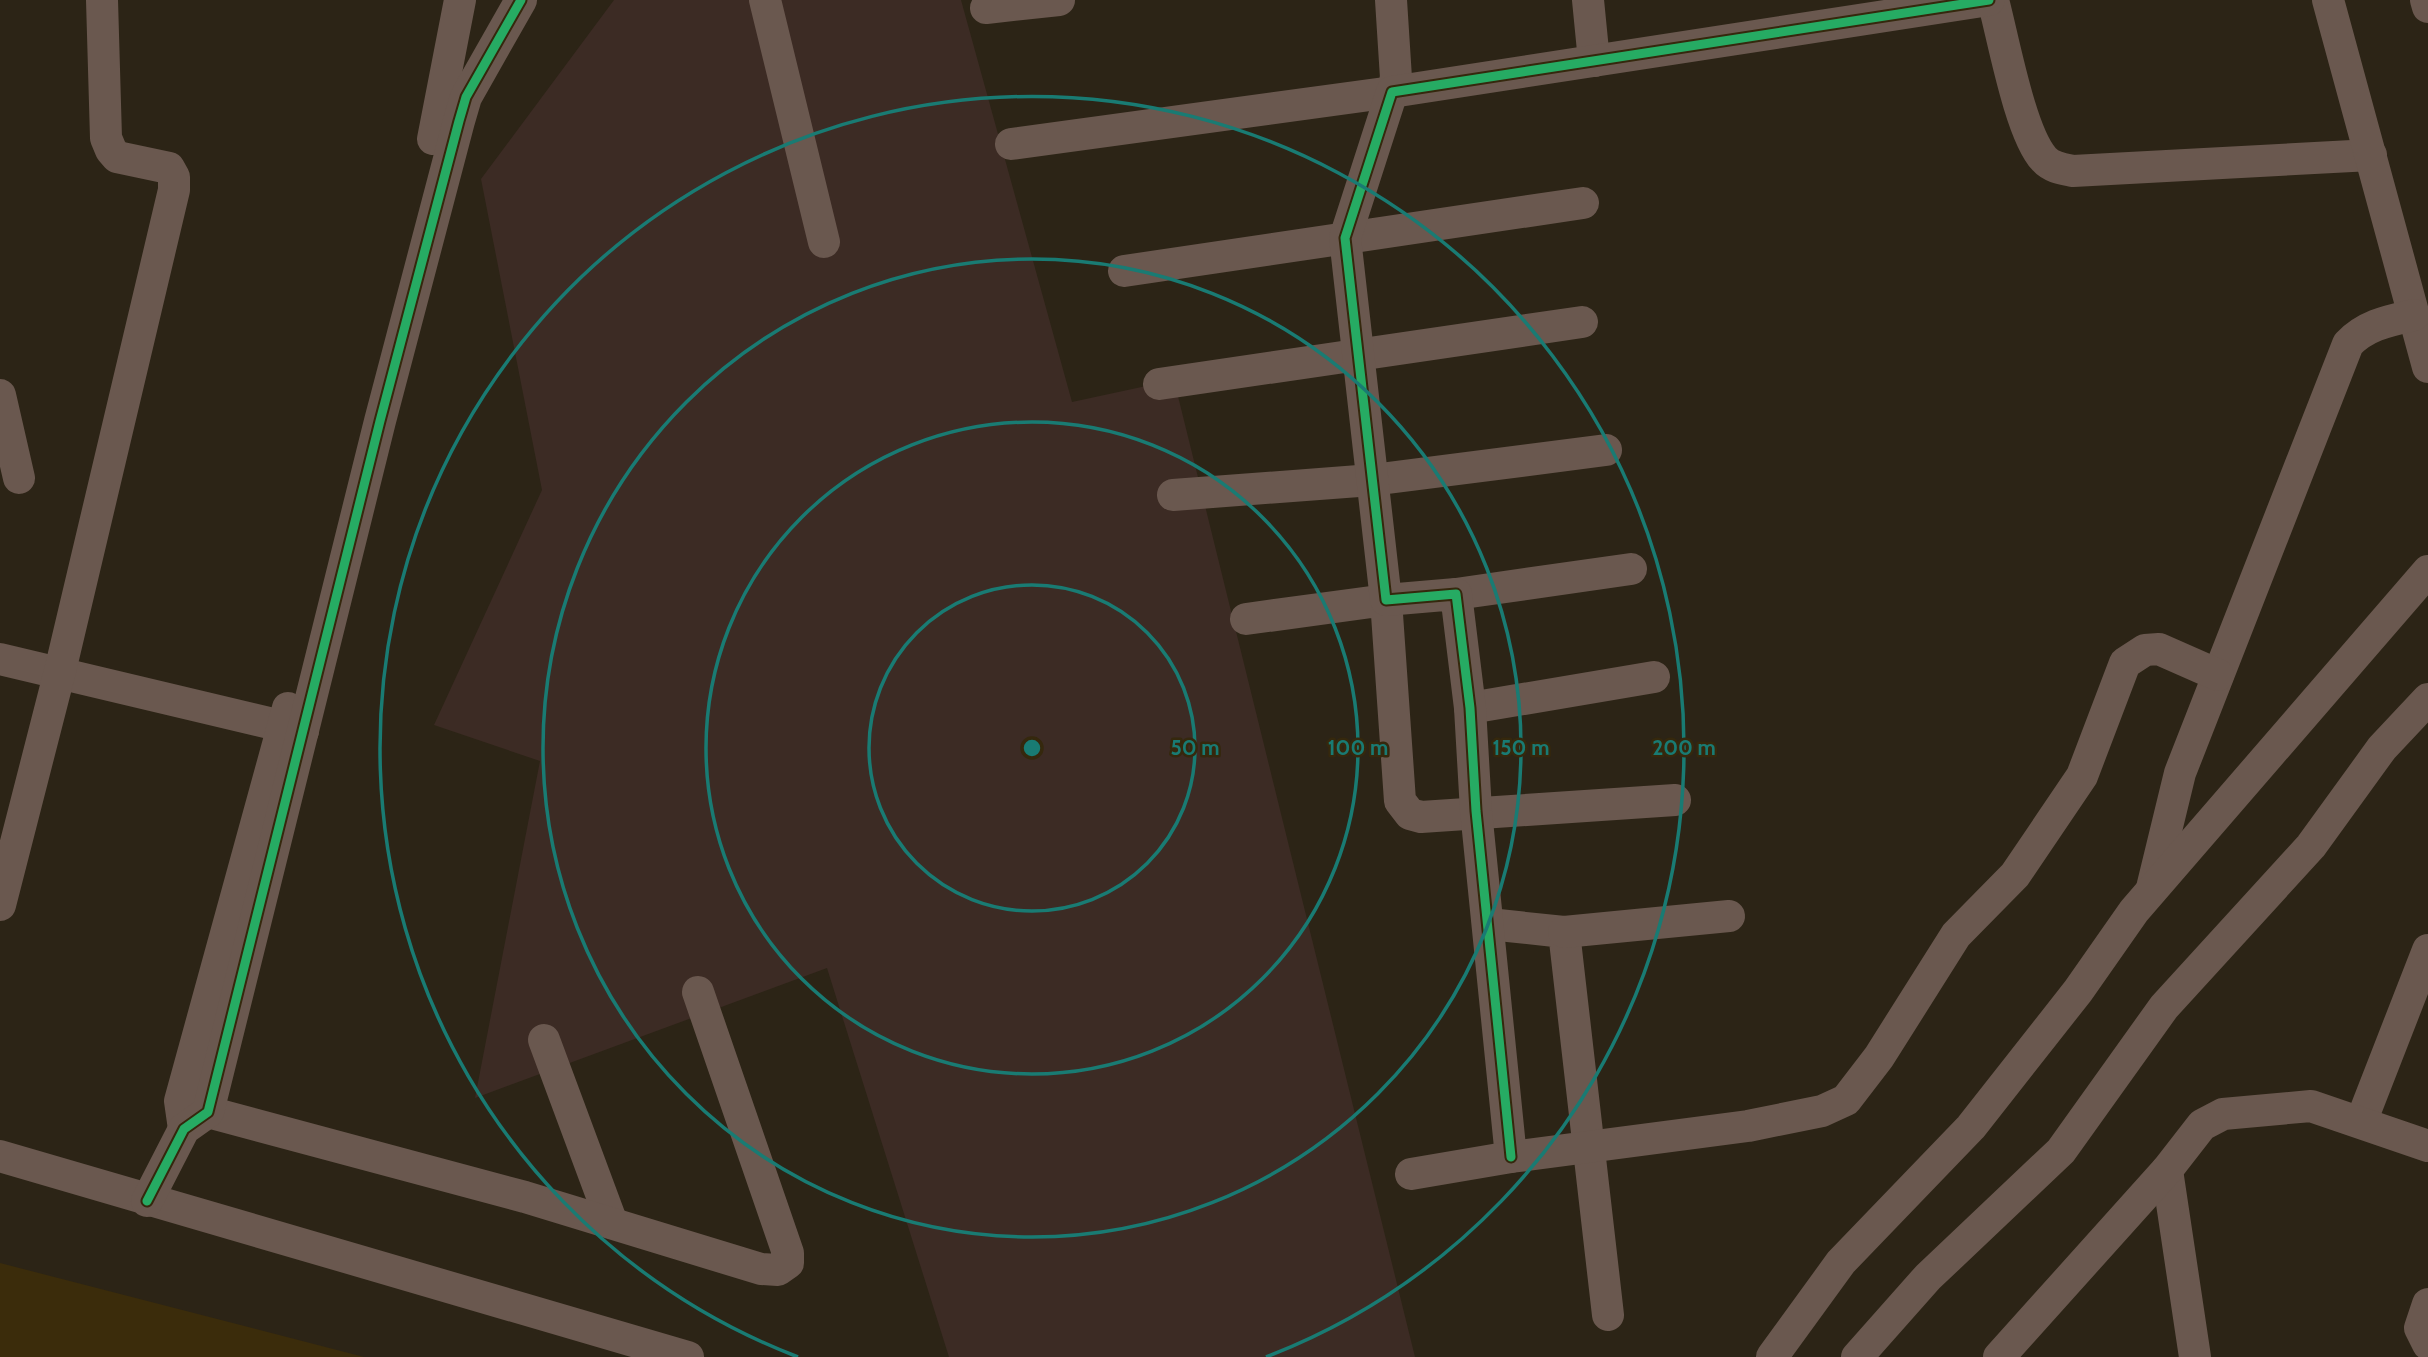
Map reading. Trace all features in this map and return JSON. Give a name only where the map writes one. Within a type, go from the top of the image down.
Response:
[{"type":"street","points":[[0,905],[60,671],[174,190],[174,177],[169,169],[117,157],[106,138],[101,54],[102,0]]},
{"type":"street","points":[[294,729],[440,115],[460,0]]},
{"type":"street","points":[[521,0],[467,97],[459,121],[380,421],[294,729],[180,1101],[196,1121],[612,1223],[761,1269],[778,1270],[788,1264],[788,1253],[698,992]]},
{"type":"street","points":[[765,0],[824,242]]},
{"type":"street","points":[[986,8],[1059,0]]},
{"type":"street","points":[[1391,0],[1396,78],[1345,238],[1386,600],[1400,801],[1410,814],[1421,817],[1476,811],[1675,800]]},
{"type":"street","points":[[1588,0],[1594,61]]},
{"type":"street","points":[[1011,144],[1392,92],[1991,0],[2027,127],[2044,159],[2056,168],[2074,171],[2371,155]]},
{"type":"street","points":[[2328,0],[2428,367]]},
{"type":"street","points":[[2426,0],[2428,7]]},
{"type":"street","points":[[1124,271],[1583,203]]},
{"type":"street","points":[[2151,892],[2180,773],[2348,344],[2360,332],[2374,325],[2414,315]]},
{"type":"street","points":[[1159,384],[1582,322]]},
{"type":"street","points":[[0,395],[19,478]]},
{"type":"street","points":[[1173,495],[1371,480],[1605,450]]},
{"type":"street","points":[[1246,619],[1386,600],[1456,594],[1631,569]]},
{"type":"street","points":[[1772,1357],[1841,1262],[1971,1127],[2151,892],[2428,571]]},
{"type":"street","points":[[1456,594],[1470,708],[1476,811],[1511,1157]]},
{"type":"street","points":[[1411,1174],[1511,1157],[1591,1149],[1809,1114],[1846,1100],[1879,1057],[1956,935],[2015,874],[2082,776],[2125,663],[2145,650],[2159,649],[2218,675]]},
{"type":"street","points":[[0,659],[60,671],[294,729]]},
{"type":"street","points":[[1470,708],[1654,677]]},
{"type":"street","points":[[1857,1357],[1928,1277],[2061,1151],[2164,1007],[2311,846],[2382,748],[2428,699]]},
{"type":"street","points":[[1489,924],[1564,932],[1729,916]]},
{"type":"street","points":[[1564,932],[1608,1315]]},
{"type":"street","points":[[2361,1122],[2428,950]]},
{"type":"street","points":[[544,1040],[612,1223]]},
{"type":"street","points":[[1999,1357],[2167,1170],[2202,1125],[2234,1111],[2311,1106],[2428,1146]]},
{"type":"street","points":[[147,1201],[196,1121]]},
{"type":"street","points":[[0,1156],[688,1357]]},
{"type":"street","points":[[2167,1170],[2195,1357]]},
{"type":"street","points":[[2428,1304],[2420,1328],[2428,1344]]},
{"type":"shaded area","points":[[614,0],[961,0],[1072,402],[1174,380],[1415,1357],[949,1357],[827,968],[475,1098],[540,761],[434,725],[542,490],[481,179]]},
{"type":"shaded area","points":[[0,1263],[364,1357],[0,1357]]},
{"type":"cycle path","points":[[147,1201],[184,1129],[208,1112],[380,421],[459,121],[466,97],[521,0]]},
{"type":"cycle path","points":[[1511,1157],[1476,811],[1470,708],[1456,594],[1386,600],[1345,238],[1392,92],[1989,0]]}]
